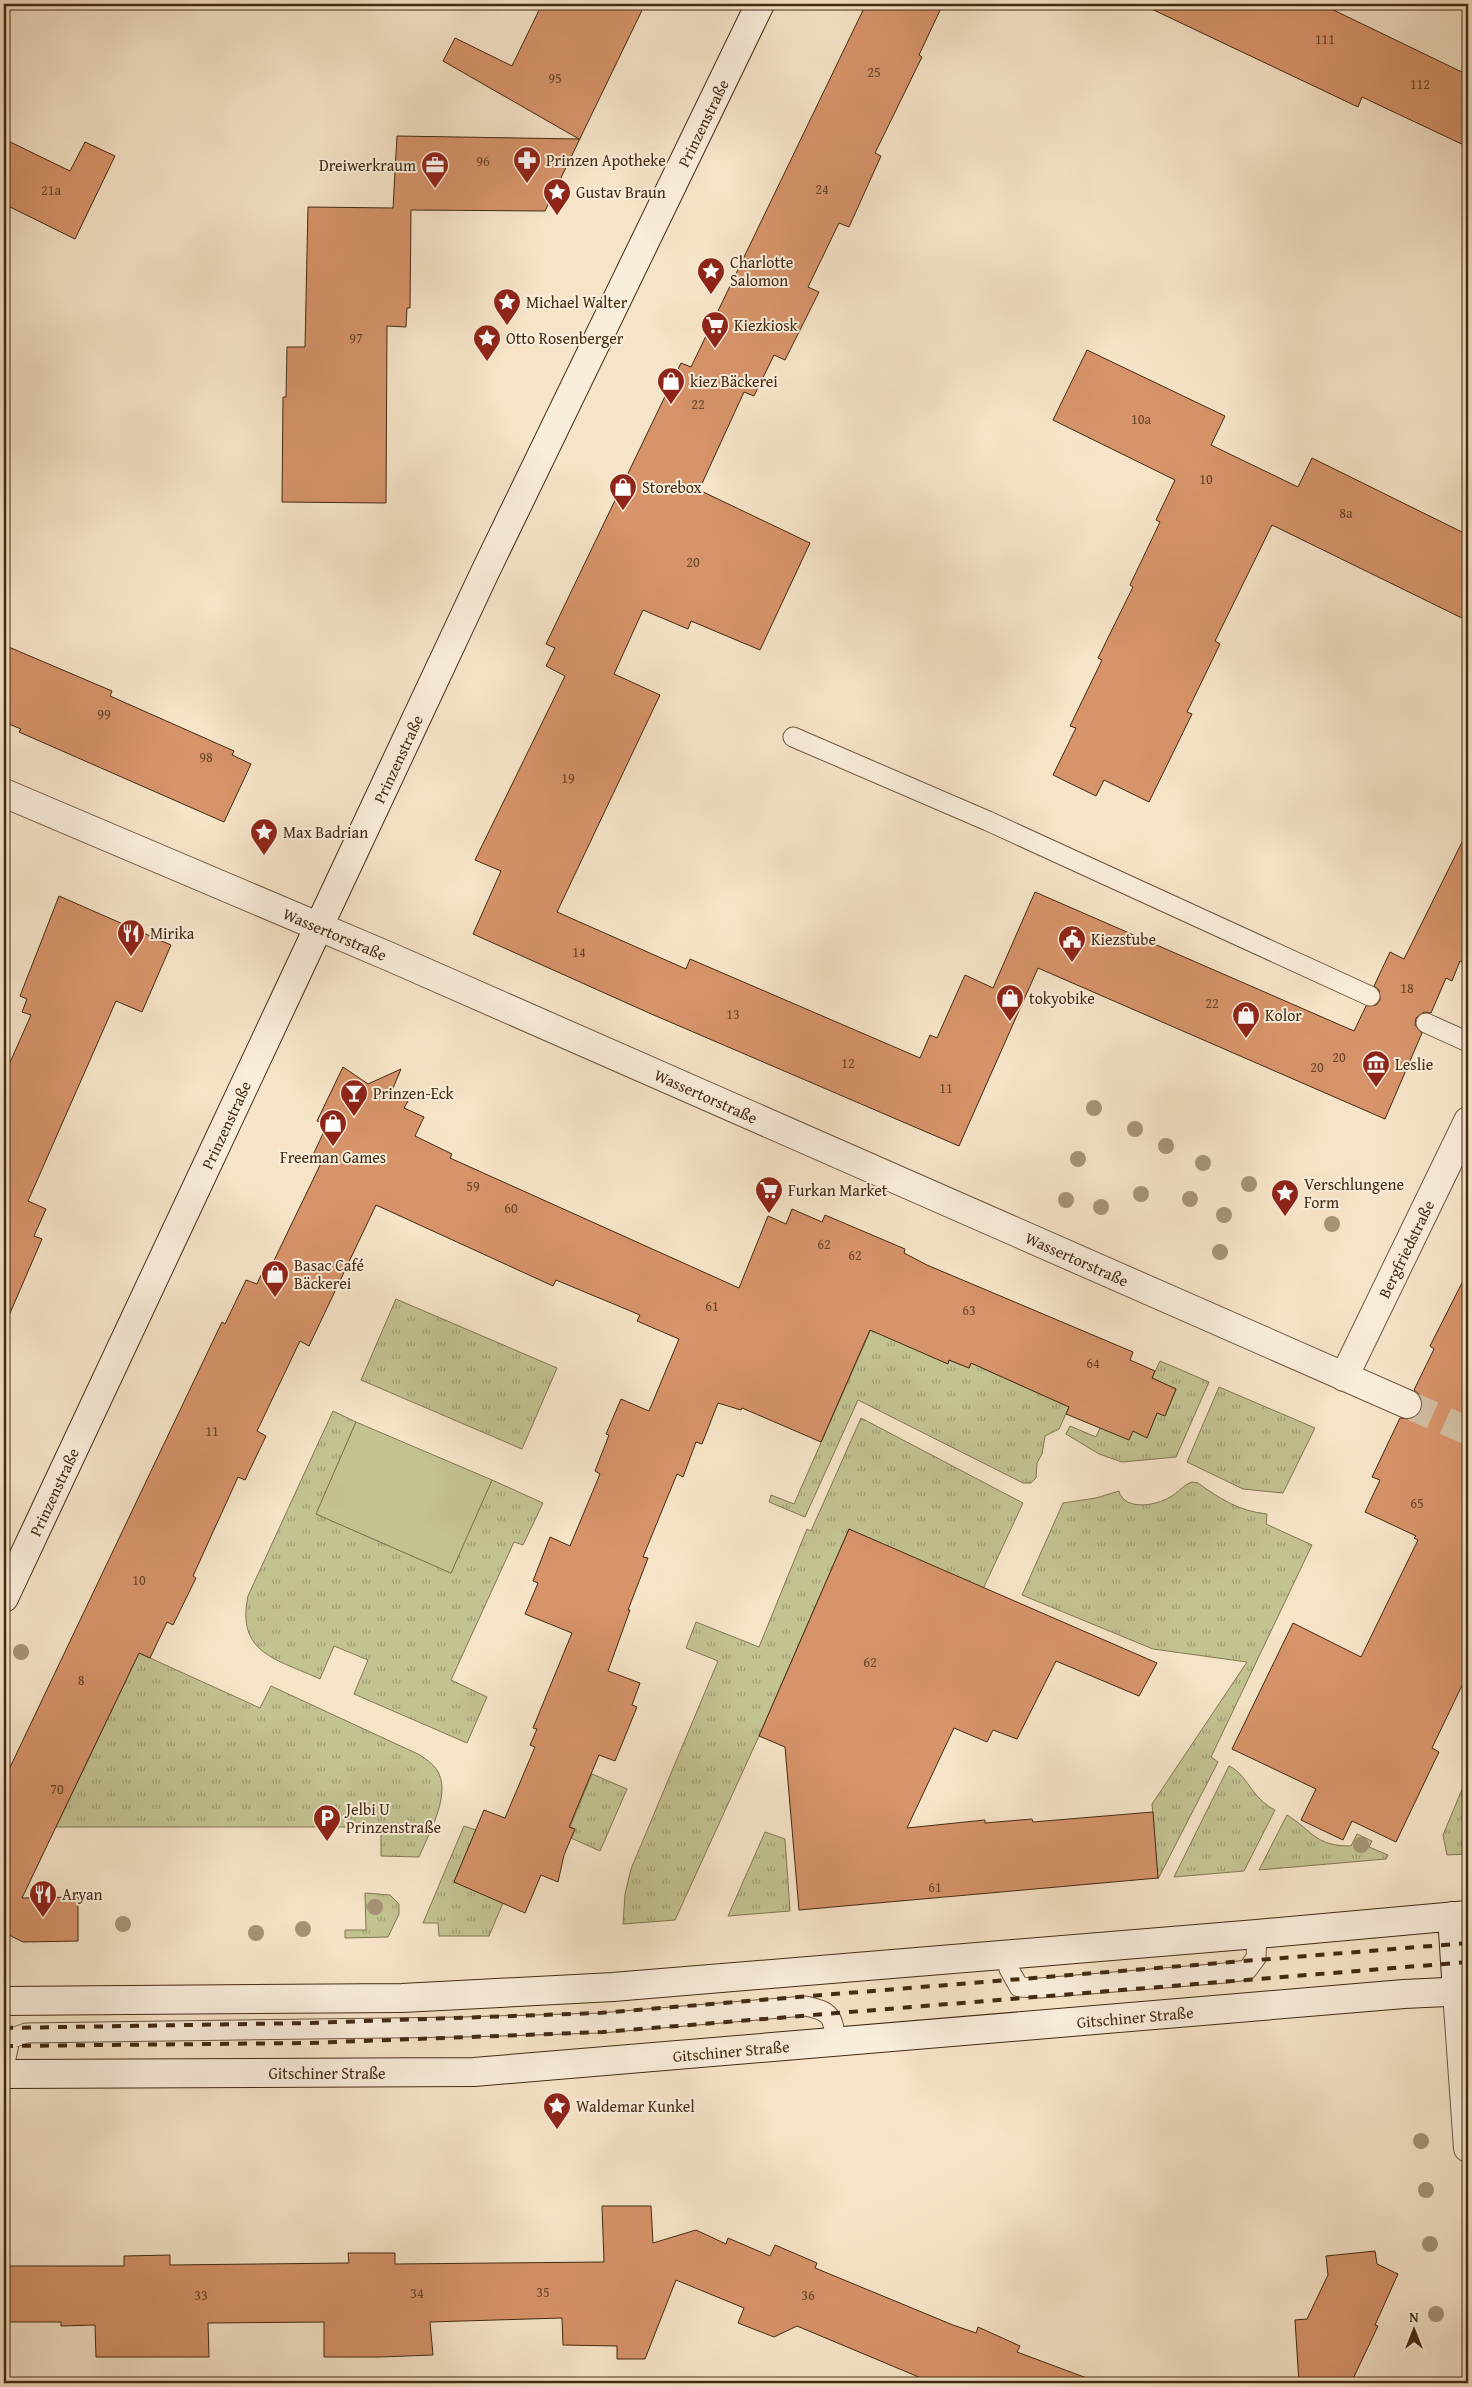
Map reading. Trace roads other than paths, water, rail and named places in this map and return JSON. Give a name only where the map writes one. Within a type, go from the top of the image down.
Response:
[{"type":"main road","name":"Prinzenstraße","points":[[4,1598],[485,572],[760,4]]},
{"type":"main road","name":"Wassertorstraße","points":[[4,793],[320,927],[1407,1404]]},
{"type":"main road","name":"Bergfriedstraße","points":[[1344,1377],[1468,1122]]},
{"type":"main road","points":[[4,2001],[402,1998],[613,1987],[1257,1934],[1460,1915],[1468,2148]]},
{"type":"main road","name":"Gitschiner Straße","points":[[5,2074],[474,2072],[1396,1995],[1462,1992]]},
{"type":"lane","points":[[793,737],[988,821],[1370,996]]},
{"type":"lane","points":[[1426,1023],[1468,1042]]},
{"type":"lane","points":[[1006,1954],[1009,1969],[1019,1987],[1040,1988],[1225,1974],[1247,1970],[1256,1958],[1257,1934]]},
{"type":"lane","points":[[5,2074],[10,2039],[26,2033],[463,2027],[600,2022],[805,2006],[824,2009],[834,2021],[836,2042]]},
{"type":"tunnel","points":[[1407,1404],[1468,1431]]},
{"type":"railway","points":[[4,2028],[309,2023],[599,2013],[1468,1943]]},
{"type":"railway","points":[[4,2046],[309,2043],[603,2032],[1468,1962]]},
{"type":"place","name":"Prinzen Apotheke","points":[[527,184]]},
{"type":"place","name":"Dreiwerkraum","points":[[435,189]]},
{"type":"place","name":"Gustav Braun","points":[[557,216]]},
{"type":"place","name":"Charlotte Salomon","points":[[711,295]]},
{"type":"place","name":"Michael Walter","points":[[507,326]]},
{"type":"place","name":"Kiezkiosk","points":[[715,349]]},
{"type":"place","name":"Otto Rosenberger","points":[[487,362]]},
{"type":"place","name":"kiez Bäckerei","points":[[671,405]]},
{"type":"place","name":"Storebox","points":[[623,511]]},
{"type":"place","name":"Max Badrian","points":[[264,856]]},
{"type":"place","name":"Mirika","points":[[131,957]]},
{"type":"place","name":"Kiezstube","points":[[1072,963]]},
{"type":"place","name":"tokyobike","points":[[1010,1022]]},
{"type":"place","name":"Kolor","points":[[1246,1039]]},
{"type":"place","name":"Leslie","points":[[1376,1088]]},
{"type":"place","name":"Prinzen-Eck","points":[[354,1117]]},
{"type":"place","name":"Freeman Games","points":[[333,1147]]},
{"type":"place","name":"Furkan Market","points":[[769,1214]]},
{"type":"place","name":"Verschlungene Form","points":[[1285,1217]]},
{"type":"place","name":"Basac Café Bäckerei","points":[[275,1298]]},
{"type":"place","name":"Jelbi U Prinzenstraße","points":[[327,1842]]},
{"type":"place","name":"Aryan","points":[[43,1918]]},
{"type":"place","name":"Waldemar Kunkel","points":[[557,2130]]}]
